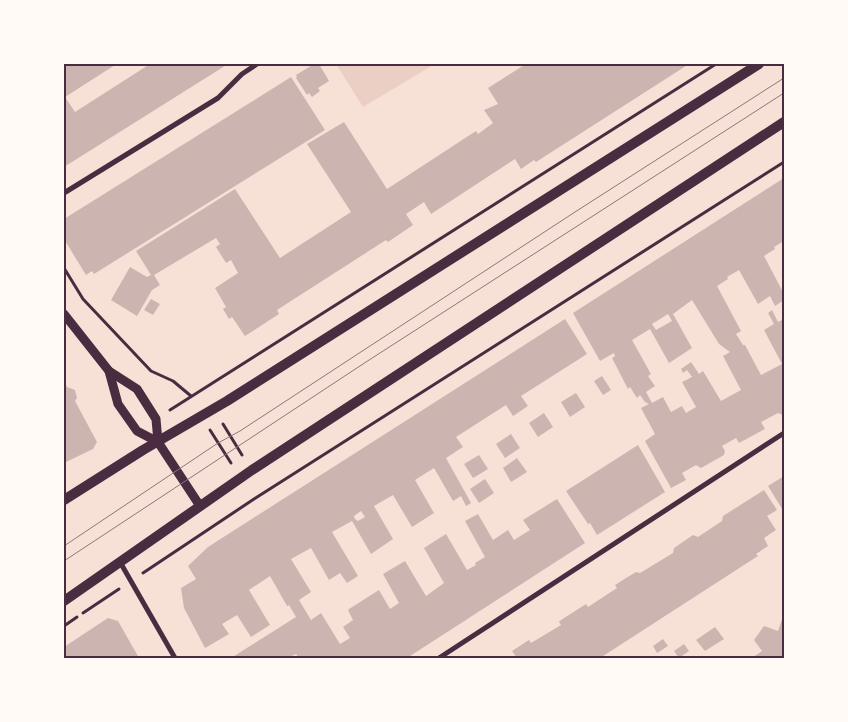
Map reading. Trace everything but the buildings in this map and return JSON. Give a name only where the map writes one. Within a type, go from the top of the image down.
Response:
[{"type":"main road","points":[[64,500],[213,409],[759,64]]},
{"type":"main road","points":[[64,601],[252,470],[784,122]]},
{"type":"street","points":[[64,193],[218,98],[242,74],[257,64]]},
{"type":"street","points":[[64,314],[109,371],[137,389],[156,419],[158,442],[200,506]]},
{"type":"street","points":[[109,371],[118,404],[137,431],[158,442]]},
{"type":"street","points":[[439,658],[784,432]]},
{"type":"street","points":[[120,562],[175,658]]},
{"type":"path","points":[[156,419],[716,64]]},
{"type":"path","points":[[206,530],[784,162]]},
{"type":"path","points":[[64,268],[84,299],[151,371],[173,381],[191,396],[201,416],[254,499]]},
{"type":"path","points":[[201,389],[266,492]]},
{"type":"shaded area","points":[[336,64],[435,64],[363,107]]},
{"type":"tram line","points":[[64,546],[218,443],[240,431],[784,78]]},
{"type":"tram line","points":[[64,561],[366,362],[784,93]]}]
